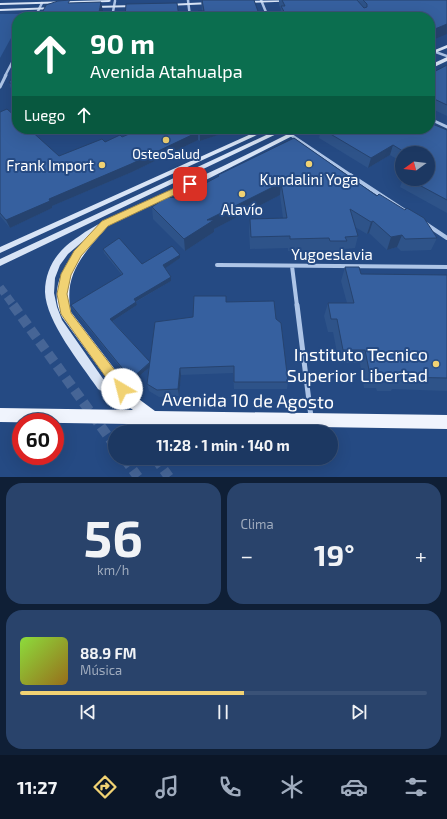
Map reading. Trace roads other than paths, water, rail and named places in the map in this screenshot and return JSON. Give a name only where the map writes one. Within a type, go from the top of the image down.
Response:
[{"type":"main road","points":[[239,2],[303,0]]},
{"type":"main road","points":[[0,4],[121,1]]},
{"type":"main road","points":[[159,5],[188,2],[218,3]]},
{"type":"main road","points":[[84,7],[144,5]]},
{"type":"main road","points":[[0,10],[62,8]]},
{"type":"main road","points":[[435,51],[447,46]]},
{"type":"main road","points":[[435,64],[447,58]]},
{"type":"main road","points":[[0,250],[256,134]]},
{"type":"main road","points":[[0,263],[273,134]]},
{"type":"main road","points":[[102,386],[52,311],[48,286],[56,263],[61,256],[74,244],[105,224],[291,135]]},
{"type":"main road","points":[[180,169],[174,172],[171,178],[178,183],[190,184]]},
{"type":"main road","points":[[143,185],[156,185],[162,190],[161,197]]},
{"type":"main road","points":[[105,224],[78,254],[66,274],[62,294],[64,308],[66,314],[131,401],[154,418]]},
{"type":"main road","name":"Avenida 10 de Agosto","points":[[0,415],[447,422]]},
{"type":"street","points":[[113,12],[115,1]]},
{"type":"street","points":[[261,1],[266,12]]},
{"type":"street","points":[[188,2],[189,12]]},
{"type":"street","points":[[38,12],[42,3]]},
{"type":"street","points":[[435,53],[447,58]]},
{"type":"street","points":[[0,87],[12,63]]},
{"type":"street","points":[[435,121],[447,127]]},
{"type":"street","points":[[291,135],[414,217]]},
{"type":"street","points":[[421,221],[447,238]]},
{"type":"street","name":"Yugoeslavia","points":[[217,265],[447,267]]},
{"type":"street","points":[[292,266],[312,420]]},
{"type":"tunnel","points":[[0,287],[14,306]]},
{"type":"tunnel","points":[[13,305],[108,436]]},
{"type":"tunnel","points":[[102,386],[131,425]]},
{"type":"tunnel","points":[[129,465],[138,477]]},
{"type":"tunnel","points":[[160,465],[169,477]]},
{"type":"place","name":"OsteoSalud","points":[[166,140]]},
{"type":"place","name":"Kundalini Yoga","points":[[309,164]]},
{"type":"place","name":"Frank Import","points":[[102,165]]},
{"type":"place","name":"Alavío","points":[[242,194]]},
{"type":"place","name":"Instituto Tecnico Superior Libertad","points":[[436,364]]}]
